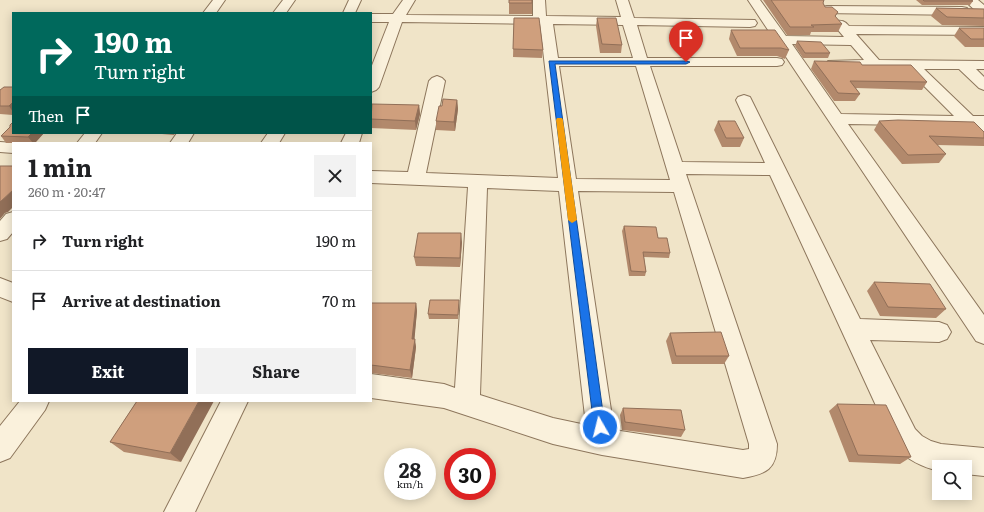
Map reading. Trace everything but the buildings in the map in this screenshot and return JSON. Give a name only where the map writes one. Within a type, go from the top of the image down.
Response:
[{"type":"street","points":[[210,12],[219,0]]},
{"type":"street","points":[[280,12],[289,0]]},
{"type":"street","points":[[349,12],[355,0]]},
{"type":"street","points":[[372,84],[397,18],[409,0]]},
{"type":"street","points":[[539,0],[552,62],[602,442]]},
{"type":"street","points":[[372,386],[425,392],[444,396],[553,431],[602,442],[743,464],[755,462],[762,456],[763,444],[622,0]]},
{"type":"street","points":[[754,0],[782,40],[811,63],[837,119],[984,333]]},
{"type":"street","points":[[818,0],[876,64]]},
{"type":"street","points":[[970,0],[984,11]]},
{"type":"street","points":[[827,10],[984,11]]},
{"type":"street","points":[[372,18],[750,23]]},
{"type":"street","points":[[845,30],[984,31]]},
{"type":"street","points":[[782,40],[855,41]]},
{"type":"street","points":[[552,62],[776,62]]},
{"type":"street","points":[[811,63],[984,65]]},
{"type":"street","points":[[910,64],[977,121],[984,136]]},
{"type":"street","points":[[962,64],[984,85]]},
{"type":"street","points":[[416,179],[437,81]]},
{"type":"street","points":[[744,100],[900,428],[911,446],[921,453],[932,457],[984,462]]},
{"type":"street","points":[[837,119],[977,121]]},
{"type":"street","points":[[87,142],[93,134]]},
{"type":"street","points":[[0,147],[12,148]]},
{"type":"street","points":[[372,177],[568,185],[777,169]]},
{"type":"street","points":[[466,403],[478,182]]},
{"type":"street","points":[[0,234],[12,221]]},
{"type":"street","points":[[0,287],[12,293]]},
{"type":"street","points":[[853,329],[939,332]]},
{"type":"street","points":[[0,448],[35,402]]},
{"type":"street","points":[[179,512],[234,402]]},
{"type":"slow traffic","points":[[559,120],[572,220]]},
{"type":"route","points":[[600,427],[552,62],[686,62]]}]
